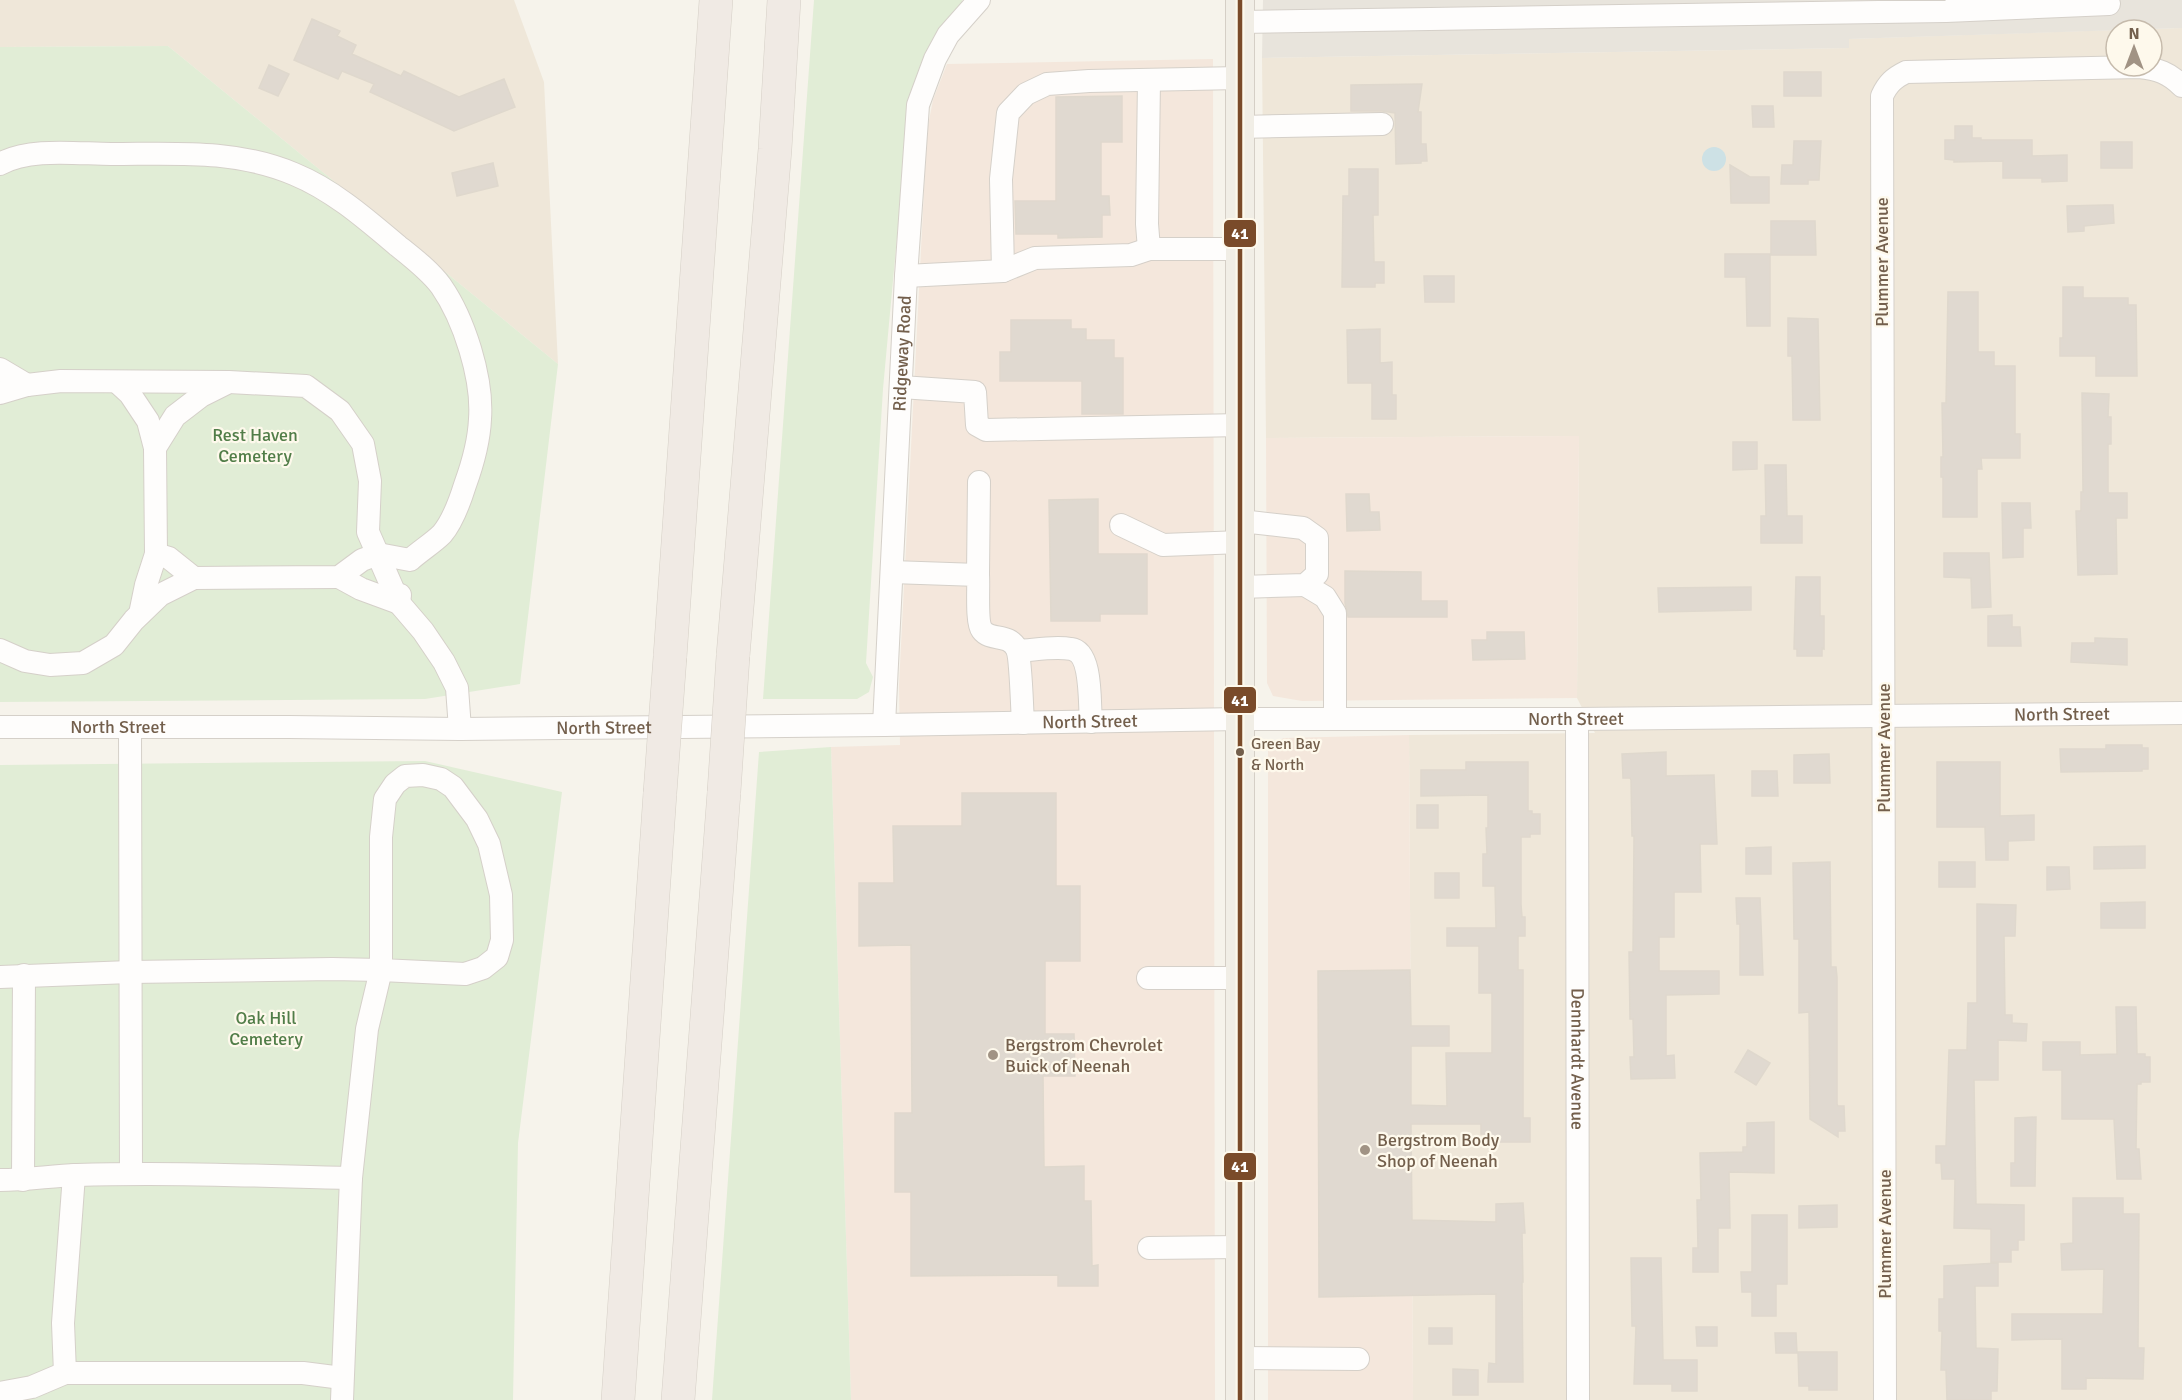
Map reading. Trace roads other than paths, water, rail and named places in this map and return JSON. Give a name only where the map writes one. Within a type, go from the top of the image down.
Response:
[{"type":"highway","points":[[618,1400],[716,0]]},
{"type":"highway","points":[[678,1400],[733,656],[775,148],[784,0]]},
{"type":"highway","points":[[609,1400],[622,1348]]},
{"type":"main road","points":[[1240,11],[1240,1400]]},
{"type":"street","name":"Ridgeway Road","points":[[884,726],[906,276],[918,105],[935,59],[948,35],[979,0]]},
{"type":"street","points":[[1240,11],[2109,4]]},
{"type":"street","name":"Plummer Avenue","points":[[1886,1400],[1882,96],[1894,78],[1906,72],[2139,67],[2157,69],[2172,76],[2182,86]]},
{"type":"street","points":[[1003,272],[1001,179],[1008,113],[1026,94],[1047,84],[1240,78]]},
{"type":"street","points":[[1149,81],[1147,224],[1149,249]]},
{"type":"street","points":[[1240,127],[1383,124]]},
{"type":"street","points":[[0,164],[28,154],[208,154],[249,158],[295,174],[332,194],[361,214],[440,284],[454,307],[468,345],[477,380],[480,417],[475,457],[460,502],[443,533],[410,560],[402,581],[399,603]]},
{"type":"street","points":[[906,276],[1003,272],[1035,258],[1131,255],[1149,249],[1241,249]]},
{"type":"street","points":[[0,369],[27,385]]},
{"type":"street","points":[[0,393],[27,385],[61,381],[229,382],[306,386],[340,411],[363,444],[370,481],[368,532],[399,603],[423,631],[444,662],[457,688],[460,729]]},
{"type":"street","points":[[117,382],[130,394],[148,421],[155,448],[156,554],[140,614]]},
{"type":"street","points":[[155,448],[175,416],[201,396],[229,382]]},
{"type":"street","points":[[901,387],[975,392],[976,425],[986,430],[1241,425]]},
{"type":"street","points":[[979,482],[979,622],[982,630],[988,634],[1008,638],[1018,651],[1023,723]]},
{"type":"street","points":[[1121,525],[1163,545],[1241,532],[1303,528],[1317,538],[1317,574],[1305,585]]},
{"type":"street","points":[[156,554],[169,558],[194,578]]},
{"type":"street","points":[[339,577],[362,560],[378,554],[410,560]]},
{"type":"street","points":[[892,572],[978,575]]},
{"type":"street","points":[[0,650],[25,662],[83,663],[114,645],[160,594],[194,578],[339,577],[361,589],[399,603]]},
{"type":"street","points":[[1241,587],[1305,585],[1325,597],[1335,614],[1335,719]]},
{"type":"street","points":[[1018,651],[1072,649],[1082,653],[1086,663],[1091,722]]},
{"type":"street","name":"North Street","points":[[0,727],[460,729],[884,726],[1240,719],[1577,719],[2182,713]]},
{"type":"street","name":"Dennhardt Avenue","points":[[1577,719],[1578,1400]]},
{"type":"street","points":[[130,727],[131,1174]]},
{"type":"street","points":[[0,977],[130,972],[381,970],[465,974],[483,968],[497,957],[503,922],[501,895],[489,844],[471,811],[453,787],[441,779],[423,775],[405,776],[395,784],[385,799],[381,837],[381,970],[367,1029],[351,1178],[342,1389],[303,1373],[65,1373],[32,1387],[0,1393]]},
{"type":"street","points":[[23,1180],[24,975]]},
{"type":"street","points":[[1148,978],[1240,978]]},
{"type":"street","points":[[0,1180],[131,1174],[351,1178]]},
{"type":"street","points":[[65,1373],[63,1323],[74,1175]]},
{"type":"street","points":[[1149,1248],[1240,1247]]},
{"type":"street","points":[[1240,1358],[1358,1359]]},
{"type":"place","name":"Green Bay & North","points":[[1240,752]]},
{"type":"place","name":"Bergstrom Chevrolet Buick of Neenah","points":[[993,1055]]},
{"type":"place","name":"Bergstrom Body Shop of Neenah","points":[[1365,1150]]},
{"type":"park label","name":"Rest Haven Cemetery","points":[[255,445]]},
{"type":"park label","name":"Oak Hill Cemetery","points":[[266,1028]]}]
